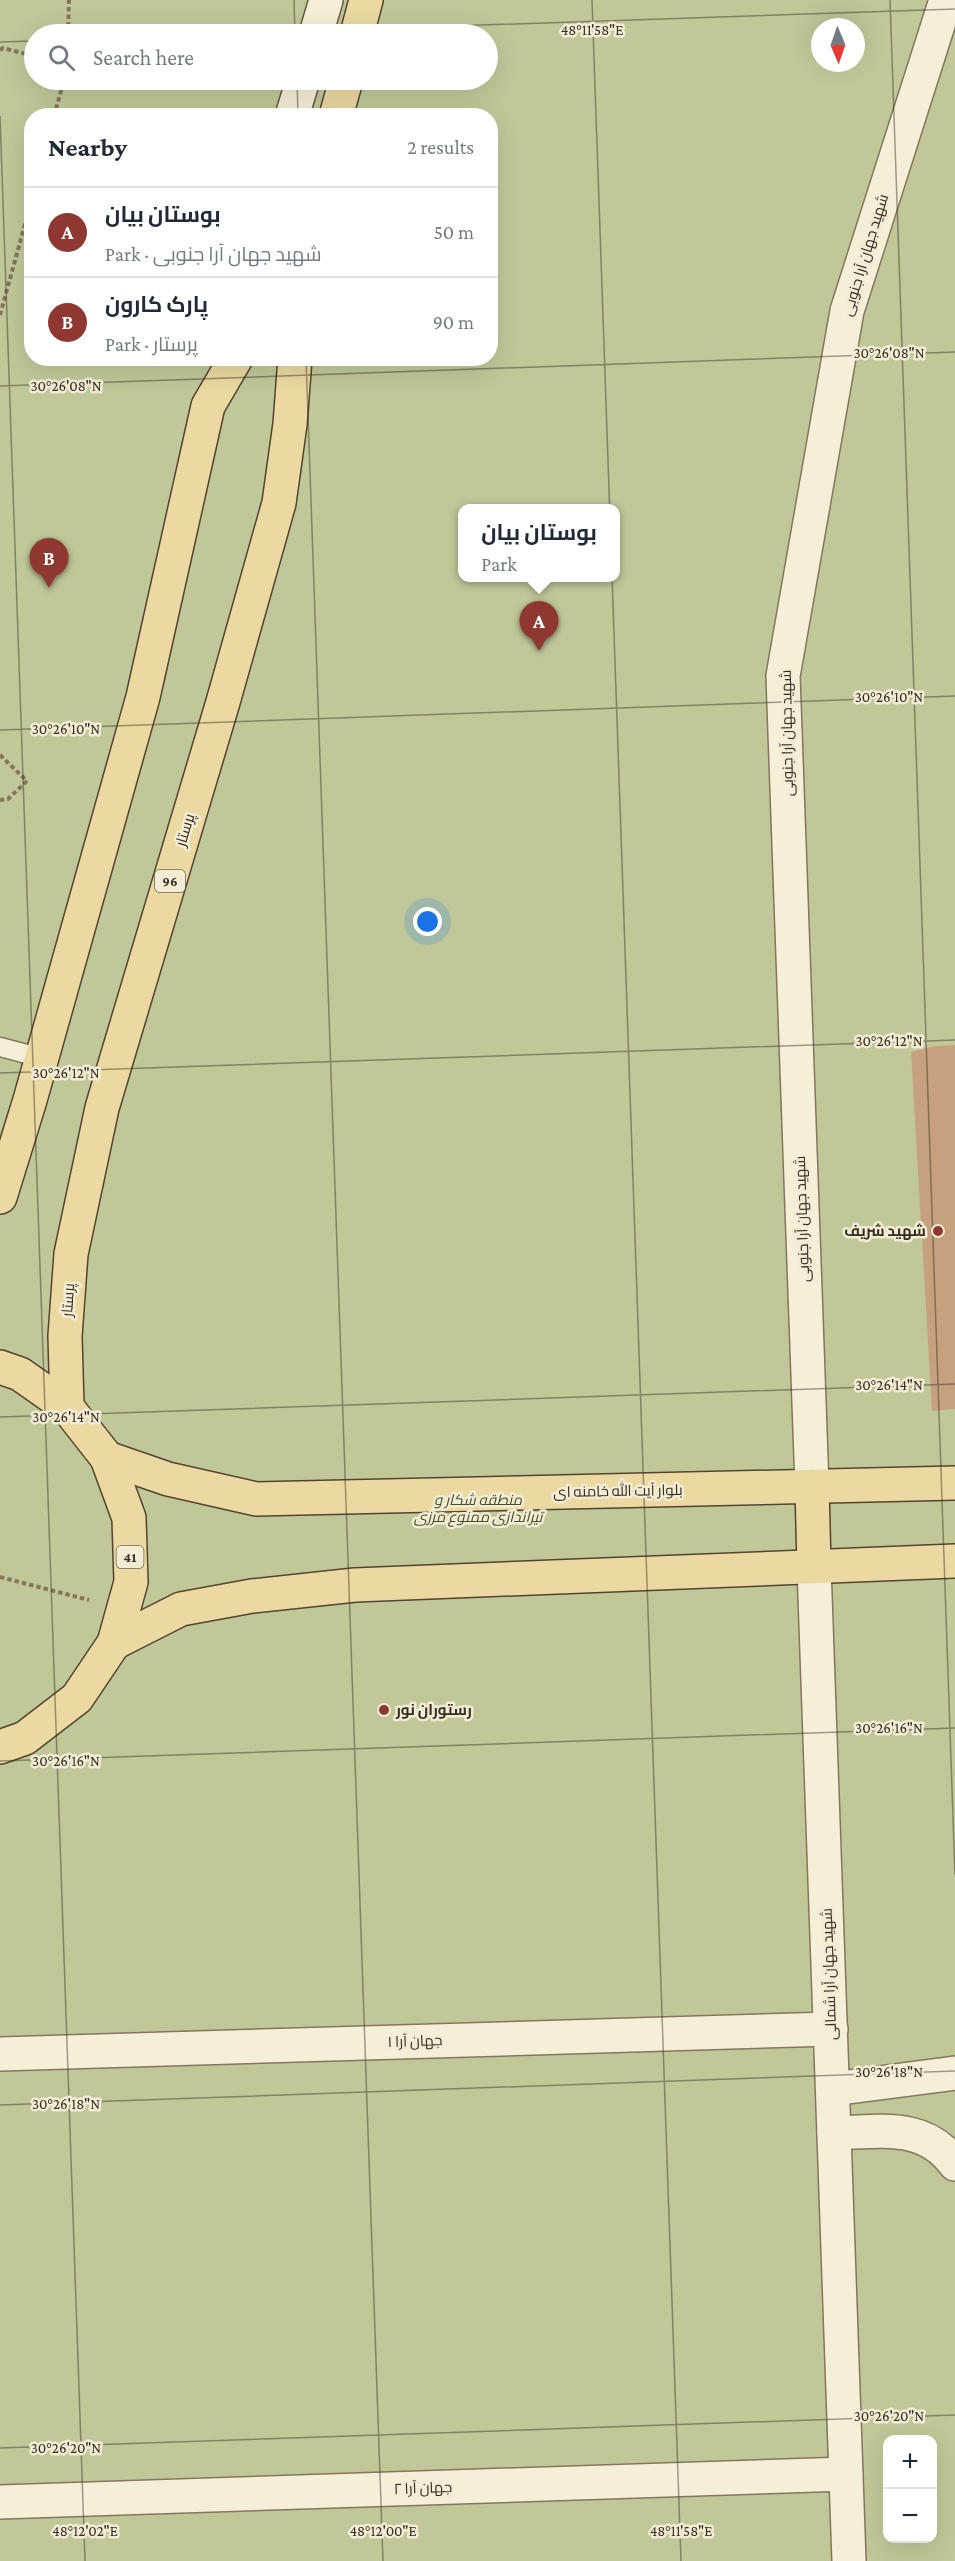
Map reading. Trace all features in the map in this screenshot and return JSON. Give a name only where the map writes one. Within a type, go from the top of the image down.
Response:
[{"type":"main road","points":[[360,24],[366,0]]},
{"type":"main road","points":[[338,108],[342,90]]},
{"type":"main road","points":[[0,1197],[42,1058],[143,697],[208,406],[231,366]]},
{"type":"main road","name":"پرستار","points":[[67,1407],[65,1336],[71,1254],[102,1108],[223,702],[279,503],[290,424],[294,366]]},
{"type":"main road","name":"41","points":[[0,1367],[20,1374],[67,1407],[107,1458],[129,1518],[131,1582],[114,1643],[77,1698],[13,1742]]},
{"type":"main road","name":"بلوار آیت الله خامنه ای","points":[[107,1458],[168,1479],[256,1499],[955,1483]]},
{"type":"main road","points":[[812,1486],[814,1567]]},
{"type":"main road","points":[[114,1643],[181,1609],[252,1596],[354,1585],[955,1561]]},
{"type":"main road","points":[[0,1759],[13,1742]]},
{"type":"street","points":[[319,24],[326,0]]},
{"type":"street","name":"شهید جهان آرا جنوبی","points":[[812,1486],[783,676],[847,311],[946,0]]},
{"type":"street","points":[[294,108],[300,90]]},
{"type":"street","points":[[208,406],[220,366]]},
{"type":"street","name":"شهید جهان آرا شمالی","points":[[814,1567],[849,2561]]},
{"type":"street","name":"جهان آرا ۱","points":[[0,2054],[831,2029]]},
{"type":"street","points":[[833,2089],[955,2073]]},
{"type":"street","points":[[834,2133],[911,2132],[942,2146],[955,2164]]},
{"type":"street","name":"جهان آرا ۲","points":[[0,2502],[846,2474]]},
{"type":"lane","points":[[0,1047],[42,1058]]},
{"type":"path","points":[[68,24],[69,0]]},
{"type":"path","points":[[0,50],[3,48],[24,53]]},
{"type":"path","points":[[56,108],[61,90]]},
{"type":"path","points":[[0,315],[24,228]]},
{"type":"path","points":[[0,755],[27,781],[8,799],[0,800]]},
{"type":"path","points":[[0,1577],[123,1610]]},
{"type":"green space","name":"منطقه شکار و تیراندازی ممنوع مرزی","points":[[0,0],[955,0],[955,2561],[0,2561]]},
{"type":"building","name":"شهید شریف","points":[[955,1045],[955,1409],[932,1411],[911,1052],[935,1046]]},
{"type":"place","name":"پارک کارون","points":[[49,588]]},
{"type":"place","name":"بوستان بیان","points":[[539,651]]},
{"type":"place","name":"شهید شریف","points":[[938,1231]]},
{"type":"place","name":"رستوران نور","points":[[384,1710]]}]
